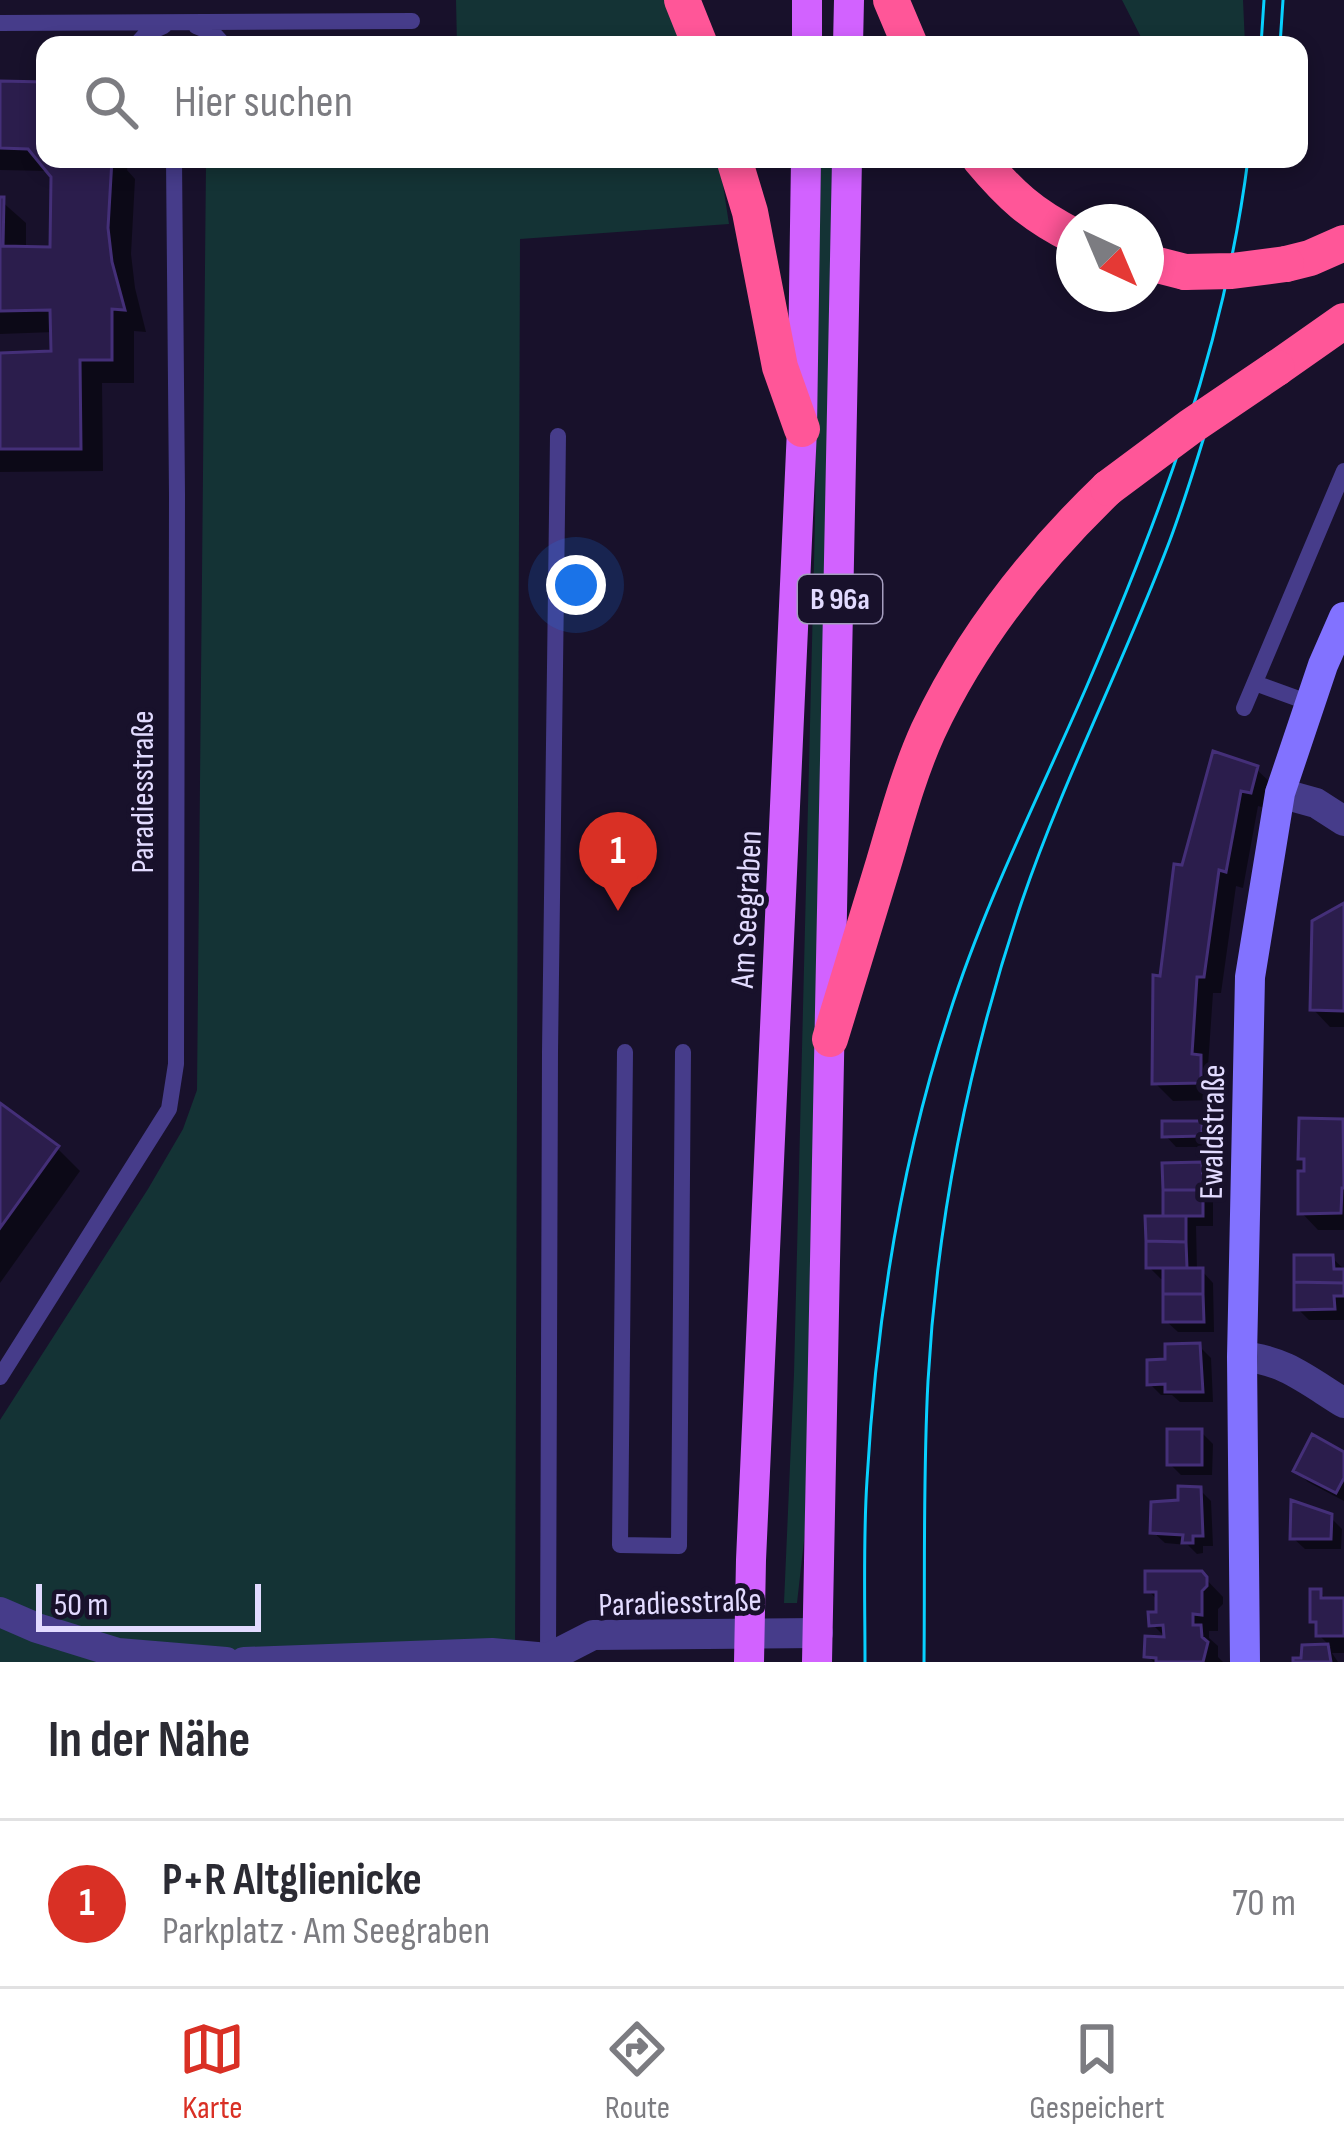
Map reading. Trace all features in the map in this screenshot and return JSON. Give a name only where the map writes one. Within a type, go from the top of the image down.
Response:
[{"type":"highway","points":[[682,0],[696,36]]},
{"type":"highway","points":[[891,0],[906,36]]},
{"type":"highway","points":[[737,168],[750,212],[780,367],[802,429]]},
{"type":"highway","points":[[988,168],[1011,196],[1056,227]]},
{"type":"highway","points":[[1164,267],[1185,272],[1232,272],[1286,264],[1344,244]]},
{"type":"highway","points":[[830,1039],[912,769],[948,692],[1015,588],[1108,488],[1344,321]]},
{"type":"main road","points":[[807,0],[807,36]]},
{"type":"main road","points":[[848,0],[848,36]]},
{"type":"main road","name":"Am Seegraben","points":[[750,1648],[802,429],[806,168]]},
{"type":"main road","name":"B 96a","points":[[816,1654],[848,168]]},
{"type":"street","name":"Ewaldstraße","points":[[1245,1662],[1242,1358],[1250,977],[1280,793],[1344,617]]},
{"type":"street","points":[[1280,793],[1316,803],[1344,821]]},
{"type":"street","points":[[1242,1358],[1264,1358],[1344,1403]]},
{"type":"street","points":[[0,1612],[118,1653],[226,1662]]},
{"type":"street","name":"Paradiesstraße","points":[[244,1662],[493,1653],[553,1660],[592,1635],[816,1654]]},
{"type":"lane","points":[[0,23],[412,21]]},
{"type":"lane","points":[[144,36],[178,23],[216,36]]},
{"type":"lane","name":"Paradiesstraße","points":[[0,1377],[169,1109],[176,1064],[174,168]]},
{"type":"lane","points":[[553,1660],[550,1052],[558,436]]},
{"type":"lane","points":[[1244,708],[1344,471]]},
{"type":"lane","points":[[1255,683],[1310,703]]},
{"type":"lane","points":[[625,1052],[620,1545],[664,1546],[679,1546],[683,1052]]},
{"type":"green space","points":[[456,0],[667,0],[683,36],[457,36]]},
{"type":"green space","points":[[1122,0],[1243,0],[1245,36],[1140,36]]},
{"type":"green space","points":[[206,168],[720,168],[729,224],[520,239],[515,1662],[0,1662],[0,1420],[148,1189],[183,1129],[197,1090]]},
{"type":"green space","points":[[819,168],[832,168],[805,1532],[797,1603],[784,1603],[794,1374]]},
{"type":"building","points":[[0,81],[36,82],[36,159],[28,149],[0,148]]},
{"type":"building","points":[[44,168],[111,168],[108,228],[125,310],[112,309],[112,360],[80,360],[81,449],[0,449],[0,353],[51,351],[50,310],[0,311],[0,197],[4,197],[3,246],[50,247],[51,177]]},
{"type":"building","points":[[1213,751],[1258,766],[1251,793],[1241,791],[1226,872],[1219,870],[1204,977],[1197,977],[1192,1054],[1201,1055],[1201,1083],[1152,1084],[1153,975],[1160,976],[1174,864],[1182,865]]},
{"type":"building","points":[[1344,903],[1344,1011],[1310,1010],[1312,921]]},
{"type":"building","points":[[0,1103],[59,1146],[0,1228]]},
{"type":"building","points":[[1299,1118],[1343,1119],[1341,1213],[1298,1214],[1298,1171],[1304,1171],[1304,1159],[1298,1159]]},
{"type":"building","points":[[1162,1121],[1202,1121],[1202,1136],[1162,1137]]},
{"type":"building","points":[[1202,1162],[1203,1190],[1163,1190],[1162,1163]]},
{"type":"building","points":[[1163,1190],[1203,1190],[1203,1216],[1163,1216]]},
{"type":"building","points":[[1145,1216],[1186,1216],[1186,1242],[1146,1241]]},
{"type":"building","points":[[1146,1241],[1186,1242],[1187,1268],[1146,1268]]},
{"type":"building","points":[[1294,1255],[1333,1255],[1334,1269],[1344,1269],[1344,1283],[1294,1282]]},
{"type":"building","points":[[1163,1268],[1203,1268],[1203,1294],[1163,1294]]},
{"type":"building","points":[[1294,1282],[1344,1283],[1344,1296],[1334,1296],[1335,1309],[1294,1310]]},
{"type":"building","points":[[1163,1294],[1203,1294],[1204,1322],[1163,1322]]},
{"type":"building","points":[[1200,1343],[1203,1392],[1165,1392],[1165,1384],[1147,1385],[1147,1360],[1165,1359],[1165,1344]]},
{"type":"building","points":[[1167,1429],[1202,1429],[1202,1465],[1167,1465]]},
{"type":"building","points":[[1312,1434],[1344,1452],[1344,1478],[1336,1493],[1293,1471]]},
{"type":"building","points":[[1178,1486],[1201,1487],[1203,1536],[1193,1536],[1193,1543],[1182,1543],[1183,1535],[1150,1533],[1151,1502],[1178,1500]]},
{"type":"building","points":[[1291,1500],[1332,1514],[1331,1539],[1290,1539]]},
{"type":"building","points":[[1145,1571],[1202,1571],[1207,1577],[1202,1615],[1193,1614],[1193,1625],[1201,1625],[1202,1637],[1208,1642],[1203,1662],[1156,1662],[1156,1658],[1144,1657],[1145,1636],[1164,1637],[1163,1625],[1149,1626],[1148,1612],[1156,1612],[1156,1592],[1145,1592]]},
{"type":"building","points":[[1310,1589],[1321,1589],[1321,1598],[1344,1598],[1344,1636],[1316,1636],[1316,1622],[1310,1622]]},
{"type":"building","points":[[1328,1644],[1331,1662],[1293,1662],[1301,1658],[1302,1645]]},
{"type":"tram line","points":[[1262,36],[1264,0]]},
{"type":"tram line","points":[[1281,36],[1283,0]]},
{"type":"tram line","points":[[865,1662],[871,1421],[893,1245],[917,1129],[979,931],[1114,623],[1164,494],[1223,297],[1247,168]]},
{"type":"tram line","points":[[924,1662],[925,1451],[932,1320],[948,1198],[972,1078],[1022,901],[1170,540],[1217,394]]},
{"type":"place","name":"P+R Altglienicke","points":[[618,911]]}]
